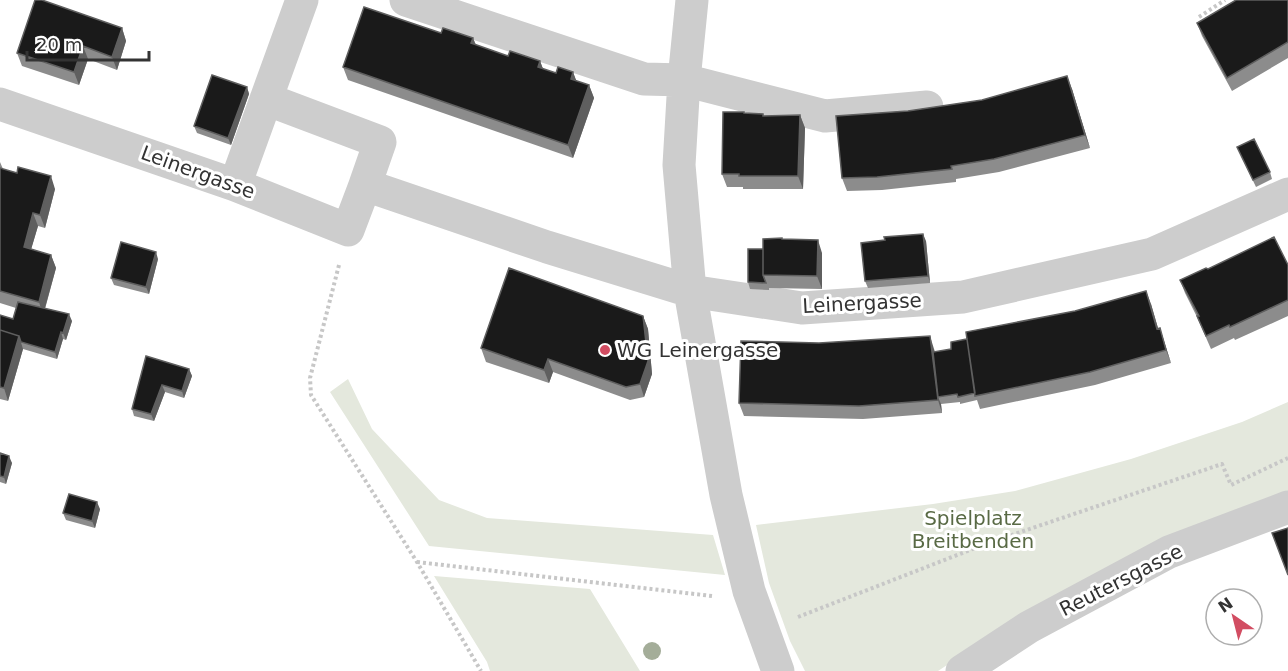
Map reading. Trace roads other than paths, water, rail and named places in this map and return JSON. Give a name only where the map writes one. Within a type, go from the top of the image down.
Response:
[{"type":"street","points":[[234,185],[302,0]]},
{"type":"street","points":[[406,0],[644,79],[684,80],[825,116],[927,107]]},
{"type":"street","points":[[692,0],[679,165],[690,291],[726,495],[749,591],[777,671]]},
{"type":"street","points":[[266,99],[380,142],[365,185]]},
{"type":"street","name":"Leinergasse","points":[[0,104],[234,185],[348,230],[365,185],[547,247],[690,291],[802,308],[963,297],[1152,254],[1288,194]]},
{"type":"street","name":"Reutersgasse","points":[[962,671],[1029,627],[1169,552],[1288,507]]},
{"type":"place","name":"WG Leinergasse","points":[[605,350]]},
{"type":"park label","name":"Spielplatz Breitbenden","points":[[973,530]]}]
